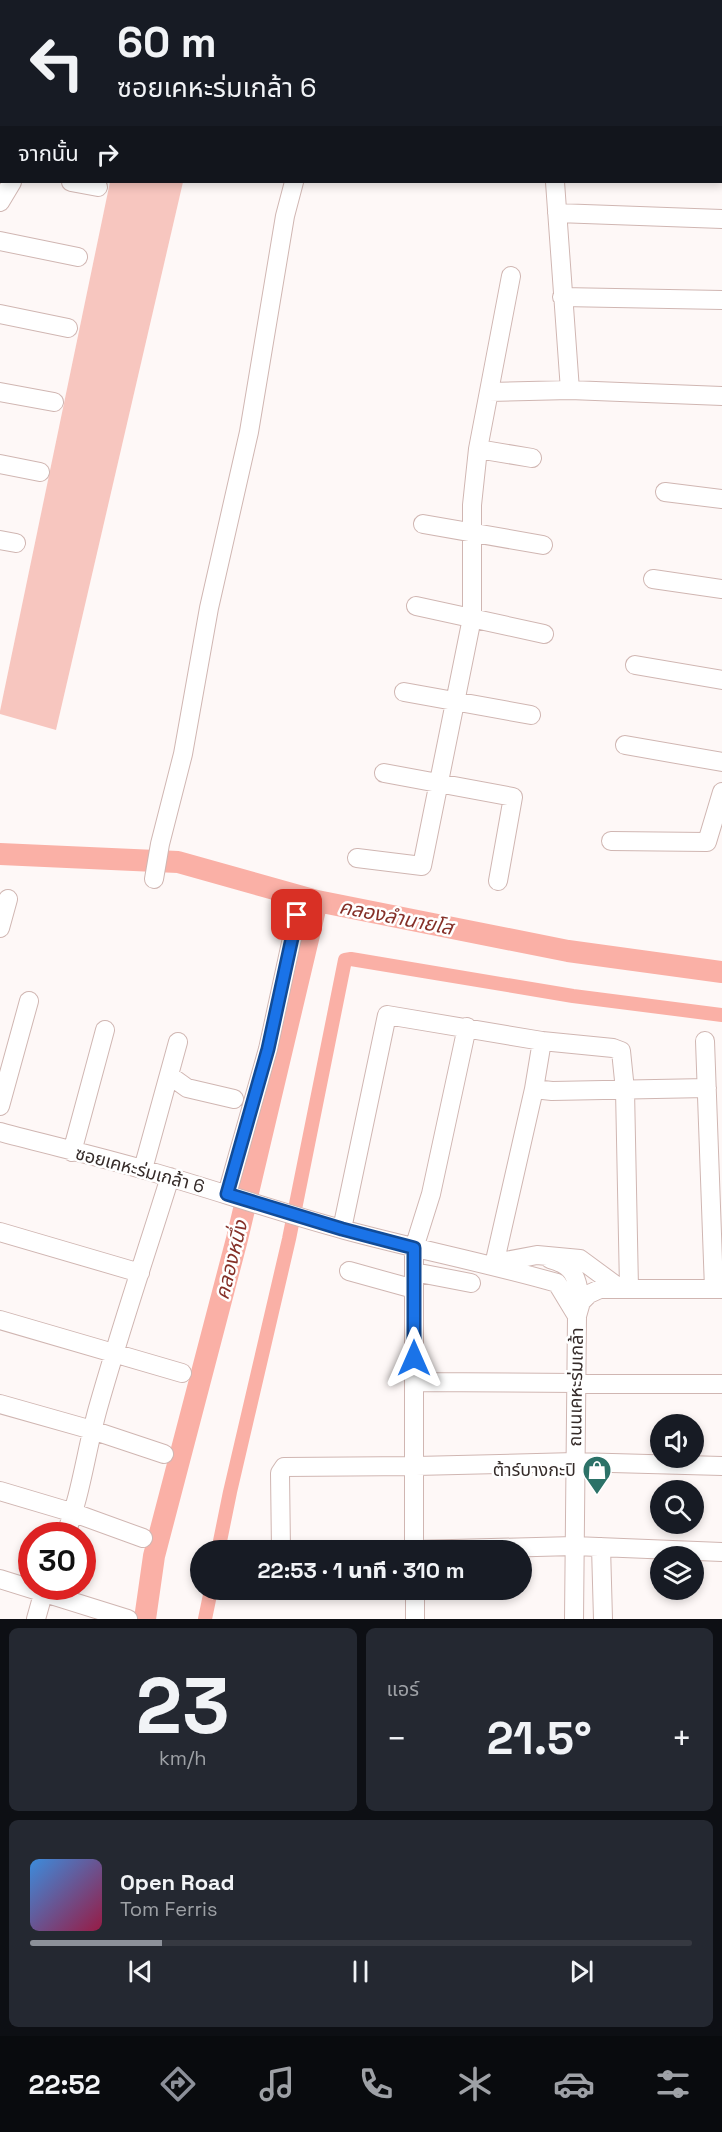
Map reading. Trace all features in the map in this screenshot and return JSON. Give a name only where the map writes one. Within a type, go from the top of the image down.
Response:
[{"type":"street","points":[[0,202],[11,183]]},
{"type":"street","points":[[76,183],[98,187]]},
{"type":"street","points":[[154,879],[160,844],[183,754],[208,608],[249,432],[285,216],[294,183]]},
{"type":"street","points":[[555,183],[570,390]]},
{"type":"street","points":[[557,213],[722,219]]},
{"type":"street","points":[[0,241],[78,257]]},
{"type":"street","points":[[357,858],[422,866],[472,618],[471,505],[478,449],[511,276]]},
{"type":"street","points":[[562,297],[722,300]]},
{"type":"street","points":[[0,314],[68,328]]},
{"type":"street","points":[[489,392],[570,390],[722,396]]},
{"type":"street","points":[[0,392],[54,402]]},
{"type":"street","points":[[478,449],[532,458]]},
{"type":"street","points":[[0,464],[40,472]]},
{"type":"street","points":[[665,492],[722,499]]},
{"type":"street","points":[[423,524],[543,545]]},
{"type":"street","points":[[653,579],[722,589]]},
{"type":"street","points":[[416,606],[544,634]]},
{"type":"street","points":[[635,665],[722,680]]},
{"type":"street","points":[[404,692],[531,715]]},
{"type":"street","points":[[626,745],[722,762]]},
{"type":"street","points":[[384,773],[513,797],[498,881]]},
{"type":"street","points":[[611,841],[707,842],[722,792]]},
{"type":"street","points":[[0,928],[8,899]]},
{"type":"street","points":[[231,1196],[268,1049],[297,915]]},
{"type":"street","points":[[0,1106],[28,1001]]},
{"type":"street","points":[[342,1229],[387,1015],[542,1041],[619,1049],[625,1090],[624,1288]]},
{"type":"street","points":[[414,1540],[416,1466],[414,1248],[431,1194],[467,1027]]},
{"type":"street","points":[[72,1152],[105,1030]]},
{"type":"street","points":[[492,1264],[534,1089],[542,1041]]},
{"type":"street","points":[[705,1041],[718,1289]]},
{"type":"street","points":[[143,1169],[178,1042]]},
{"type":"street","points":[[169,1075],[187,1088],[234,1099]]},
{"type":"street","points":[[534,1089],[552,1091],[707,1088]]},
{"type":"street","name":"ซอยเคหะร่มเกล้า 6","points":[[0,1132],[143,1169],[342,1229],[414,1248],[492,1264],[557,1283],[580,1309]]},
{"type":"street","points":[[70,1522],[92,1430],[114,1352],[170,1177]]},
{"type":"street","points":[[0,1232],[140,1273]]},
{"type":"street","name":"ซอยเคหะร่มเกล้า 6","points":[[492,1264],[537,1255],[580,1259],[624,1288]]},
{"type":"street","name":"ซอยเคหะร่มเกล้า 6","points":[[537,1255],[569,1267],[577,1281],[580,1309]]},
{"type":"street","points":[[349,1271],[414,1280],[471,1283]]},
{"type":"street","name":"ถนนเคหะร่มเกล้า","points":[[574,1619],[576,1384],[580,1309],[589,1294],[600,1289],[718,1289]]},
{"type":"street","points":[[0,1320],[182,1372]]},
{"type":"street","points":[[414,1382],[722,1384]]},
{"type":"street","points":[[0,1404],[92,1430],[164,1454]]},
{"type":"street","points":[[281,1540],[280,1473],[283,1468],[575,1462],[722,1466]]},
{"type":"street","points":[[0,1491],[74,1513],[143,1538]]},
{"type":"street","points":[[532,1547],[574,1546],[722,1552]]},
{"type":"street","points":[[601,1547],[603,1619]]},
{"type":"street","points":[[0,1579],[18,1584]]},
{"type":"street","points":[[36,1619],[41,1600]]},
{"type":"street","points":[[73,1600],[128,1619]]},
{"type":"street","points":[[415,1600],[415,1619]]},
{"type":"shaded area","points":[[110,183],[183,183],[56,730],[0,714]]},
{"type":"waterway","name":"คลองลำนายโส","points":[[0,854],[178,862],[317,901],[568,951],[722,972]]},
{"type":"waterway","name":"คลองหนึ่ง","points":[[145,1619],[154,1556],[237,1239],[317,901]]},
{"type":"waterway","points":[[220,1540],[289,1239],[345,960],[351,959],[573,996],[722,1015]]},
{"type":"waterway","points":[[205,1619],[209,1600]]},
{"type":"place","name":"ต้าร์บางกะปิ","points":[[597,1496]]},
{"type":"route","points":[[297,915],[268,1049],[227,1194],[414,1248],[414,1358]]}]
